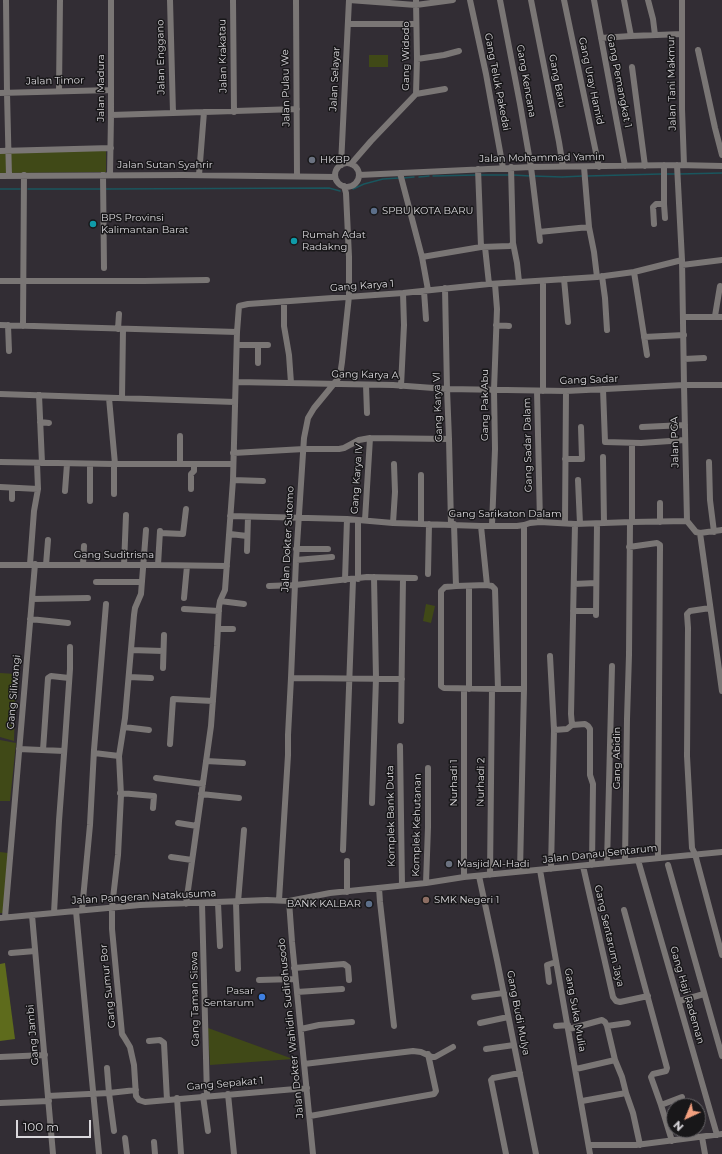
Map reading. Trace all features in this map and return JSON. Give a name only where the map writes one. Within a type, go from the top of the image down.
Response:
[{"type":"street","points":[[6,0],[3,17],[3,92],[9,150],[9,176]]},
{"type":"street","points":[[59,92],[60,0]]},
{"type":"street","name":"Jalan Madura","points":[[110,175],[112,115],[111,0]]},
{"type":"street","name":"Jalan Enggano","points":[[170,0],[173,113]]},
{"type":"street","name":"Jalan Krakatau","points":[[233,0],[234,112]]},
{"type":"street","name":"Jalan Pulau We","points":[[296,0],[297,176]]},
{"type":"street","points":[[349,0],[416,2],[453,0]]},
{"type":"street","name":"Jalan Selayar","points":[[342,163],[349,0]]},
{"type":"street","name":"Gang Teluk Pakedai","points":[[470,0],[486,74],[503,168]]},
{"type":"street","name":"Gang Kencana","points":[[500,0],[531,167],[540,241]]},
{"type":"street","name":"Gang Baru","points":[[531,0],[563,166]]},
{"type":"street","name":"Gang Uray Hamid","points":[[564,0],[599,166]]},
{"type":"street","name":"Gang Pemangkat 1","points":[[594,0],[625,166]]},
{"type":"street","points":[[624,0],[631,36]]},
{"type":"street","points":[[648,0],[653,18],[655,35]]},
{"type":"street","name":"Jalan Tani Makmur","points":[[682,0],[682,109],[684,165]]},
{"type":"street","name":"Gang Widodo","points":[[353,163],[371,141],[416,94],[416,2]]},
{"type":"street","points":[[348,24],[416,24]]},
{"type":"street","points":[[601,38],[682,34]]},
{"type":"street","points":[[698,50],[722,155]]},
{"type":"street","points":[[417,59],[459,51]]},
{"type":"street","points":[[632,67],[645,166]]},
{"type":"street","points":[[416,94],[445,89]]},
{"type":"street","name":"Jalan Timor","points":[[3,92],[111,90]]},
{"type":"street","points":[[112,115],[296,109]]},
{"type":"street","points":[[199,175],[204,112]]},
{"type":"street","points":[[0,151],[111,148]]},
{"type":"street","points":[[342,163],[353,163],[360,175],[355,184],[346,188],[337,181],[334,176],[336,170],[342,163]]},
{"type":"street","name":"Jalan PGA","points":[[677,165],[682,263],[687,521]]},
{"type":"street","name":"Jalan Mohammad Yamin","points":[[360,175],[563,166],[722,166]]},
{"type":"street","points":[[664,166],[665,218]]},
{"type":"street","points":[[584,167],[589,227],[599,277],[605,298],[607,330]]},
{"type":"street","points":[[511,168],[513,243],[519,282]]},
{"type":"street","points":[[478,169],[483,247],[489,284]]},
{"type":"street","points":[[400,173],[422,257],[426,290],[426,319]]},
{"type":"street","points":[[23,326],[24,175]]},
{"type":"street","points":[[103,175],[104,268]]},
{"type":"street","name":"Jalan Sutan Syahrir","points":[[0,176],[334,176]]},
{"type":"street","name":"Jalan Dokter Sutomo","points":[[279,900],[291,678],[296,549],[305,431],[308,418],[338,377],[342,366],[349,296],[346,188]]},
{"type":"street","points":[[654,224],[653,207],[656,204],[664,204]]},
{"type":"street","points":[[540,232],[589,227]]},
{"type":"street","points":[[422,257],[450,251],[483,247],[510,246],[513,243]]},
{"type":"street","name":"Gang Karya 1","points":[[186,904],[202,794],[213,701],[220,601],[225,592],[233,480],[238,307],[240,305],[489,284],[599,277],[682,263],[722,260]]},
{"type":"street","points":[[634,272],[648,355]]},
{"type":"street","points":[[564,279],[568,322]]},
{"type":"street","points":[[0,281],[208,280]]},
{"type":"street","name":"Gang Sadar Dalam","points":[[540,522],[540,391],[543,280]]},
{"type":"street","name":"Gang Pak Abu","points":[[492,525],[495,449],[494,390],[497,309],[496,284]]},
{"type":"street","points":[[683,318],[719,316],[720,286]]},
{"type":"street","name":"Gang Karya VI","points":[[445,288],[447,389],[456,586]]},
{"type":"street","points":[[401,386],[404,325],[403,292]]},
{"type":"street","points":[[284,302],[284,326],[289,355],[291,383]]},
{"type":"street","points":[[119,314],[122,398]]},
{"type":"street","points":[[0,325],[237,332]]},
{"type":"street","points":[[8,325],[9,351]]},
{"type":"street","points":[[496,325],[509,326]]},
{"type":"street","points":[[644,336],[684,335]]},
{"type":"street","points":[[237,345],[268,345]]},
{"type":"street","points":[[258,345],[258,363]]},
{"type":"street","points":[[684,358],[704,358]]},
{"type":"street","name":"Gang Karya A","points":[[236,382],[494,390]]},
{"type":"street","points":[[366,385],[367,413]]},
{"type":"street","name":"Gang Sadar","points":[[494,390],[566,391],[684,385],[722,385]]},
{"type":"street","points":[[602,390],[605,442],[685,440]]},
{"type":"street","points":[[565,523],[566,391]]},
{"type":"street","points":[[0,394],[235,402]]},
{"type":"street","name":"Gang Siliwangi","points":[[3,918],[32,599],[34,511],[38,490],[39,463],[39,395]]},
{"type":"street","points":[[109,398],[114,464],[114,494]]},
{"type":"street","points":[[40,422],[49,423]]},
{"type":"street","points":[[642,427],[685,425]]},
{"type":"street","points":[[565,459],[582,458],[581,427]]},
{"type":"street","points":[[180,436],[180,464]]},
{"type":"street","points":[[233,453],[304,449],[339,449],[359,440],[370,438],[449,439]]},
{"type":"street","name":"Gang Karya IV","points":[[343,850],[349,678],[355,580],[370,438]]},
{"type":"street","name":"Gang Abidin","points":[[625,861],[629,655],[629,547],[631,522],[632,442]]},
{"type":"street","points":[[573,611],[596,613],[596,583],[601,524],[603,457]]},
{"type":"street","points":[[0,462],[67,464],[233,464]]},
{"type":"street","points":[[709,462],[710,500],[714,532]]},
{"type":"street","points":[[65,491],[67,464]]},
{"type":"street","points":[[90,464],[90,501]]},
{"type":"street","points":[[191,489],[191,474],[194,471],[194,464]]},
{"type":"street","points":[[393,523],[395,492],[394,464]]},
{"type":"street","points":[[421,475],[421,524]]},
{"type":"street","points":[[233,480],[263,481]]},
{"type":"street","points":[[572,724],[573,611],[578,524],[578,480]]},
{"type":"street","points":[[0,488],[38,490]]},
{"type":"street","points":[[12,488],[12,499]]},
{"type":"street","points":[[565,492],[579,492]]},
{"type":"street","points":[[660,503],[660,522]]},
{"type":"street","points":[[158,565],[160,531],[183,534],[186,509]]},
{"type":"street","points":[[124,565],[126,515]]},
{"type":"street","name":"Gang Sarikaton Dalam","points":[[230,516],[347,519],[393,523],[481,526],[524,525],[540,522],[601,524],[687,521]]},
{"type":"street","points":[[247,551],[248,517]]},
{"type":"street","points":[[345,580],[347,519]]},
{"type":"street","points":[[687,521],[696,532],[714,532],[722,530]]},
{"type":"street","points":[[428,574],[430,524]]},
{"type":"street","points":[[520,871],[524,689],[524,525]]},
{"type":"street","points":[[481,526],[487,585],[445,587],[440,591],[441,685],[443,688],[524,689]]},
{"type":"street","name":"Gang Sumur Bor","points":[[136,1090],[134,1065],[130,1046],[122,1034],[112,929],[112,907],[118,855],[120,793],[119,756],[124,727],[134,610],[140,598],[146,530]]},
{"type":"street","points":[[700,533],[722,691]]},
{"type":"street","points":[[230,534],[247,536]]},
{"type":"street","points":[[46,565],[48,540]]},
{"type":"street","points":[[629,547],[657,543],[660,545],[658,858]]},
{"type":"street","points":[[83,565],[84,546]]},
{"type":"street","points":[[296,549],[328,548]]},
{"type":"street","points":[[296,560],[332,558]]},
{"type":"street","name":"Gang Suditrisna","points":[[0,565],[227,566]]},
{"type":"street","points":[[184,598],[187,566]]},
{"type":"street","points":[[372,803],[376,678],[374,577]]},
{"type":"street","points":[[269,586],[355,580],[374,577],[415,578]]},
{"type":"street","points":[[401,721],[403,578]]},
{"type":"street","points":[[96,582],[142,582]]},
{"type":"street","points":[[574,584],[596,583]]},
{"type":"street","name":"Nurhadi 2","points":[[487,585],[493,587],[495,591],[495,689],[490,875]]},
{"type":"street","name":"Nurhadi 1","points":[[464,877],[466,689],[469,586]]},
{"type":"street","points":[[32,599],[88,598]]},
{"type":"street","points":[[220,601],[244,604]]},
{"type":"street","points":[[99,1154],[79,911],[90,825],[94,753],[106,604]]},
{"type":"street","points":[[710,608],[690,610],[687,614],[687,756],[692,848],[695,854],[722,955]]},
{"type":"street","points":[[184,609],[219,611]]},
{"type":"street","points":[[30,619],[68,623]]},
{"type":"street","points":[[218,629],[233,629]]},
{"type":"street","points":[[162,668],[164,635]]},
{"type":"street","points":[[54,913],[58,821],[68,678],[70,669],[70,646]]},
{"type":"street","points":[[131,650],[163,651]]},
{"type":"street","points":[[550,656],[554,730],[551,868]]},
{"type":"street","points":[[607,863],[612,666]]},
{"type":"street","points":[[43,750],[48,678],[50,676],[68,678]]},
{"type":"street","points":[[129,677],[152,678]]},
{"type":"street","points":[[291,678],[402,679]]},
{"type":"street","points":[[170,744],[173,700],[213,701]]},
{"type":"street","points":[[554,730],[566,729],[572,724],[585,724],[590,729],[590,775],[593,784],[592,865]]},
{"type":"street","points":[[124,727],[149,730]]},
{"type":"street","name":"Komplek Bank Duta","points":[[400,746],[402,885]]},
{"type":"street","points":[[19,748],[64,751]]},
{"type":"street","points":[[94,753],[119,756]]},
{"type":"street","points":[[206,761],[243,763]]},
{"type":"street","name":"Komplek Kehutanan","points":[[426,882],[428,768]]},
{"type":"street","points":[[156,778],[203,784]]},
{"type":"street","points":[[120,793],[154,796],[153,808]]},
{"type":"street","points":[[202,794],[239,798]]},
{"type":"street","points":[[178,823],[197,826]]},
{"type":"street","points":[[238,969],[237,902],[244,830]]},
{"type":"street","name":"Jalan Danau Sentarum","points":[[289,900],[464,877],[658,858],[667,861],[695,854],[722,852]]},
{"type":"street","points":[[171,857],[192,860]]},
{"type":"street","name":"Gang Haji Rademan","points":[[638,860],[719,1135]]},
{"type":"street","points":[[347,892],[348,861]]},
{"type":"street","points":[[667,861],[722,1056]]},
{"type":"street","name":"Gang Sentarum Jaya","points":[[583,866],[613,997],[616,1001],[620,1002],[648,996]]},
{"type":"street","name":"Gang Suka Mulia","points":[[540,870],[582,1101],[590,1154]]},
{"type":"street","name":"Gang Budi Mulya","points":[[479,876],[536,1154]]},
{"type":"street","points":[[379,888],[394,1026]]},
{"type":"street","name":"Jalan Pangeran Natakusuma","points":[[3,918],[112,907],[289,900]]},
{"type":"street","name":"Jalan Dokter Wahidin Sudirohusodo","points":[[289,900],[295,979],[313,1154]]},
{"type":"street","name":"Gang Taman Siswa","points":[[202,903],[205,1096],[208,1132]]},
{"type":"street","points":[[218,903],[220,946]]},
{"type":"street","points":[[624,910],[667,1068],[666,1071],[653,1074],[651,1077],[672,1141]]},
{"type":"street","name":"Gang Jambi","points":[[32,915],[53,1154]]},
{"type":"street","points":[[11,953],[35,951]]},
{"type":"street","points":[[544,958],[547,965],[549,982]]},
{"type":"street","points":[[547,965],[556,962]]},
{"type":"street","points":[[294,968],[344,964],[348,967],[349,980]]},
{"type":"street","points":[[259,980],[295,979]]},
{"type":"street","points":[[297,992],[342,988]]},
{"type":"street","points":[[474,997],[504,993]]},
{"type":"street","points":[[679,1001],[704,994]]},
{"type":"street","points":[[480,1023],[508,1017]]},
{"type":"street","points":[[556,1026],[568,1027],[602,1020],[606,1023],[615,1060],[633,1113],[640,1145]]},
{"type":"street","points":[[300,1029],[319,1025],[352,1022]]},
{"type":"street","points":[[607,1026],[628,1023]]},
{"type":"street","points":[[149,1041],[160,1040],[164,1043],[166,1100]]},
{"type":"street","points":[[486,1050],[514,1045]]},
{"type":"street","points":[[304,1064],[413,1050],[435,1057],[453,1047]]},
{"type":"street","points":[[310,1116],[434,1094],[436,1091],[428,1054]]},
{"type":"street","points":[[0,1057],[45,1055]]},
{"type":"street","points":[[576,1069],[615,1060]]},
{"type":"street","points":[[107,1068],[114,1131]]},
{"type":"street","points":[[506,1154],[491,1080],[492,1078],[520,1073]]},
{"type":"street","name":"Gang Sepakat 1","points":[[136,1090],[137,1098],[145,1102],[177,1098],[307,1088]]},
{"type":"street","points":[[0,1103],[136,1090]]},
{"type":"street","points":[[582,1101],[626,1093]]},
{"type":"street","points":[[228,1094],[234,1154]]},
{"type":"street","points":[[661,1104],[682,1097]]},
{"type":"street","points":[[177,1098],[181,1154]]},
{"type":"street","points":[[706,1137],[719,1135]]},
{"type":"street","points":[[125,1138],[127,1154]]},
{"type":"street","points":[[589,1144],[640,1145],[694,1138]]},
{"type":"street","points":[[702,1138],[705,1154]]},
{"type":"street","points":[[154,1142],[155,1154]]},
{"type":"green space","points":[[369,55],[388,55],[388,67],[369,67]]},
{"type":"green space","points":[[106,149],[106,172],[0,173],[0,151]]},
{"type":"green space","points":[[426,604],[435,606],[431,623],[423,621]]},
{"type":"green space","points":[[0,673],[16,674],[14,741],[0,737]]},
{"type":"green space","points":[[0,740],[16,743],[10,801],[0,801]]},
{"type":"green space","points":[[0,852],[8,853],[6,913],[0,913]]},
{"type":"green space","points":[[5,963],[15,1039],[0,1041],[0,964]]},
{"type":"green space","points":[[208,1028],[293,1059],[210,1065]]},
{"type":"waterway","points":[[679,174],[722,173]]},
{"type":"waterway","points":[[587,176],[661,174]]},
{"type":"waterway","points":[[665,174],[675,174]]},
{"type":"waterway","points":[[433,176],[476,175]]},
{"type":"waterway","points":[[479,175],[510,175]]},
{"type":"waterway","points":[[513,175],[530,176]]},
{"type":"waterway","points":[[419,177],[429,176]]},
{"type":"waterway","points":[[533,176],[583,176]]},
{"type":"waterway","points":[[403,178],[414,177]]},
{"type":"waterway","points":[[353,189],[364,184],[383,179],[399,178]]},
{"type":"waterway","points":[[106,189],[329,188],[340,191]]},
{"type":"waterway","points":[[0,189],[20,189]]},
{"type":"waterway","points":[[28,189],[102,189]]},
{"type":"place","name":"HKBP","points":[[312,160]]},
{"type":"place","name":"SPBU KOTA BARU","points":[[374,211]]},
{"type":"place","name":"BPS Provinsi Kalimantan Barat","points":[[93,224]]},
{"type":"place","name":"Rumah Adat Radakng","points":[[294,241]]},
{"type":"place","name":"Masjid Al-Hadi","points":[[449,864]]},
{"type":"place","name":"SMK Negeri 1","points":[[426,900]]},
{"type":"place","name":"BANK KALBAR","points":[[369,904]]},
{"type":"place","name":"Pasar Sentarum","points":[[262,997]]}]
